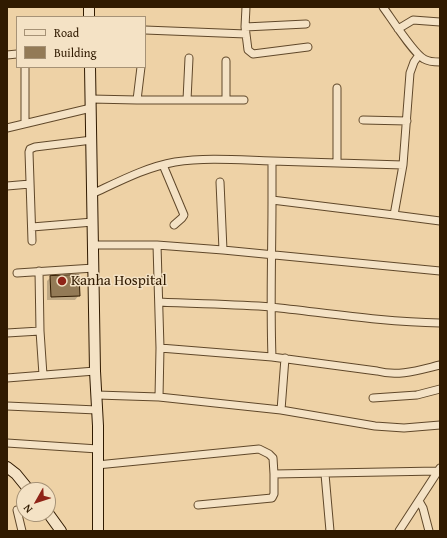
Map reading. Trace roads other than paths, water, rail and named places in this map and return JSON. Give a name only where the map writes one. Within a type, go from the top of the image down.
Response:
[{"type":"main road","points":[[90,68],[98,449],[98,531]]},
{"type":"main road","points":[[7,468],[16,474],[22,482]]},
{"type":"main road","points":[[54,522],[61,531]]},
{"type":"street","points":[[246,7],[245,31],[248,50],[254,54],[308,48]]},
{"type":"street","points":[[383,7],[398,29],[423,59],[429,62],[440,62]]},
{"type":"street","points":[[398,29],[413,20],[440,22]]},
{"type":"street","points":[[146,30],[245,31],[306,24]]},
{"type":"street","points":[[394,215],[403,165],[411,66],[419,55]]},
{"type":"street","points":[[187,100],[189,58]]},
{"type":"street","points":[[226,61],[226,100]]},
{"type":"street","points":[[24,68],[25,123]]},
{"type":"street","points":[[137,100],[141,68]]},
{"type":"street","points":[[337,88],[337,162]]},
{"type":"street","points":[[7,128],[91,104],[137,100],[244,100]]},
{"type":"street","points":[[363,120],[407,121]]},
{"type":"street","points":[[32,241],[30,149],[35,147],[92,140]]},
{"type":"street","points":[[92,194],[149,169],[163,165],[198,160],[337,162],[403,165]]},
{"type":"street","points":[[272,161],[272,254],[270,307],[272,357]]},
{"type":"street","points":[[163,165],[184,215],[174,225]]},
{"type":"street","points":[[220,182],[223,250]]},
{"type":"street","points":[[7,186],[30,184]]},
{"type":"street","points":[[272,200],[440,221]]},
{"type":"street","points":[[32,227],[93,222]]},
{"type":"street","points":[[94,245],[157,245],[272,254],[440,271]]},
{"type":"street","points":[[157,245],[160,348],[159,397]]},
{"type":"street","points":[[17,273],[94,268]]},
{"type":"street","points":[[39,271],[40,331],[43,375]]},
{"type":"street","points":[[159,302],[270,307],[374,320],[440,323]]},
{"type":"street","points":[[7,334],[40,331]]},
{"type":"street","points":[[160,348],[285,358],[377,371],[388,374],[409,373],[440,365]]},
{"type":"street","points":[[282,410],[285,358]]},
{"type":"street","points":[[7,378],[96,371]]},
{"type":"street","points":[[373,398],[417,395],[440,389]]},
{"type":"street","points":[[97,395],[159,397],[282,410],[375,426],[404,428],[440,425]]},
{"type":"street","points":[[7,406],[97,410]]},
{"type":"street","points":[[7,443],[98,449]]},
{"type":"street","points":[[97,465],[259,449],[269,454],[273,458],[274,494],[272,498],[198,506]]},
{"type":"street","points":[[274,474],[325,474],[439,470]]},
{"type":"street","points":[[399,531],[439,470]]},
{"type":"street","points":[[325,474],[330,531]]},
{"type":"street","points":[[419,501],[423,508],[429,531]]},
{"type":"place","name":"Kanha Hospital","points":[[62,281]]}]
